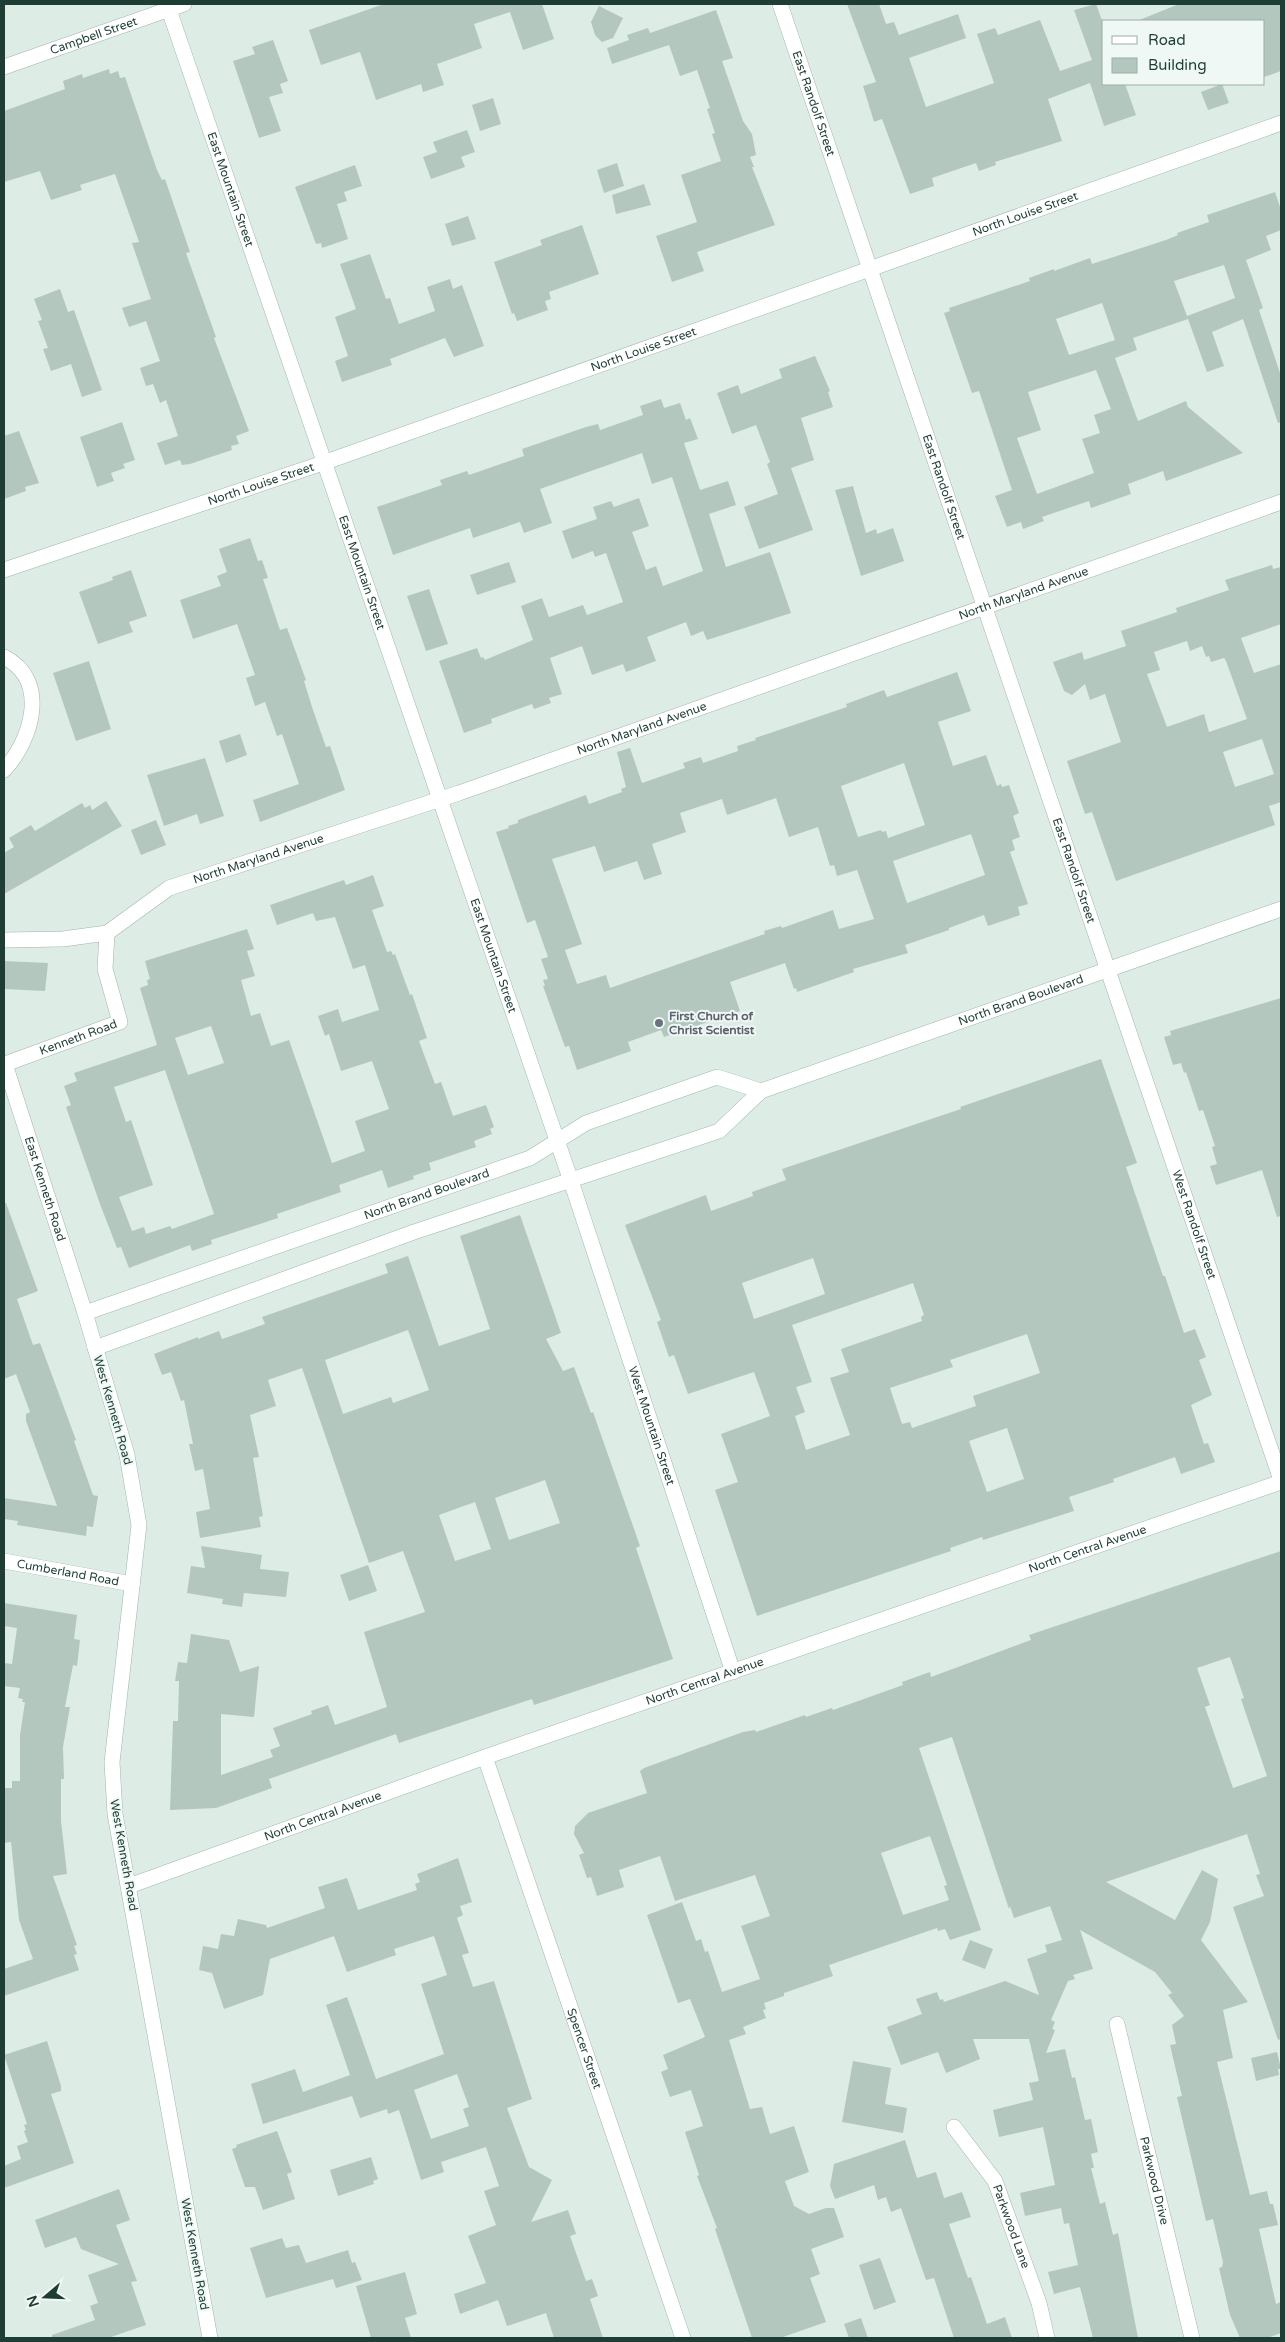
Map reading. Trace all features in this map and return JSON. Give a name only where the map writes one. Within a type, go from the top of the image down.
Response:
[{"type":"street","name":"Campbell Street","points":[[4,66],[168,7],[184,4]]},
{"type":"street","name":"East Randolf Street","points":[[780,4],[1107,970]]},
{"type":"street","name":"East Mountain Street","points":[[168,7],[438,800],[571,1182]]},
{"type":"street","name":"North Louise Street","points":[[4,570],[323,462],[1281,123]]},
{"type":"street","name":"North Maryland Avenue","points":[[4,940],[63,940],[107,933],[169,888],[438,800],[1281,502]]},
{"type":"street","points":[[4,657],[14,662],[27,679],[32,695],[33,717],[22,747],[4,770]]},
{"type":"street","name":"North Brand Boulevard","points":[[95,1348],[414,1232],[571,1182],[718,1130],[761,1091],[1281,909]]},
{"type":"street","name":"Kenneth Road","points":[[5,1064],[120,1022],[105,969],[107,933]]},
{"type":"street","name":"West Randolf Street","points":[[1107,970],[1281,1481]]},
{"type":"street","name":"East Kenneth Road","points":[[5,1064],[85,1313]]},
{"type":"street","name":"North Brand Boulevard","points":[[85,1313],[530,1158],[586,1123],[718,1077],[761,1091]]},
{"type":"street","name":"West Mountain Street","points":[[571,1182],[733,1672]]},
{"type":"street","name":"West Kenneth Road","points":[[85,1313],[127,1455],[139,1525],[112,1762],[115,1814],[210,2338]]},
{"type":"street","name":"North Central Avenue","points":[[129,1886],[485,1757],[1281,1481]]},
{"type":"street","name":"Cumberland Road","points":[[4,1562],[132,1584]]},
{"type":"street","name":"Spencer Street","points":[[485,1757],[683,2338]]},
{"type":"street","name":"Parkwood Drive","points":[[1117,2024],[1192,2338]]},
{"type":"street","name":"Parkwood Lane","points":[[954,2127],[995,2181],[1039,2303],[1047,2338]]},
{"type":"building","points":[[384,4],[542,4],[554,39],[523,50],[510,12],[474,24],[482,48],[437,64],[444,85],[423,92],[421,84],[376,100],[360,52],[321,65],[309,30]]},
{"type":"building","points":[[847,4],[879,4],[886,24],[894,22],[899,35],[958,14],[966,38],[909,58],[926,107],[994,83],[977,34],[995,28],[998,35],[1040,20],[1060,71],[1092,60],[1074,10],[1096,4],[1102,20],[1102,85],[1125,85],[1136,115],[1104,126],[1090,83],[1048,99],[1062,141],[995,162],[996,165],[979,171],[976,163],[932,178],[934,186],[910,194],[882,119],[874,122],[863,86],[876,82]]},
{"type":"building","points":[[1179,4],[1281,4],[1281,71],[1265,77],[1265,20],[1139,20]]},
{"type":"building","points":[[599,6],[623,18],[613,38],[602,42],[595,35],[591,22]]},
{"type":"building","points":[[716,10],[733,58],[722,61],[743,121],[752,134],[756,155],[750,157],[754,167],[752,167],[775,225],[697,252],[704,271],[672,282],[656,236],[697,222],[681,175],[721,161],[712,134],[715,133],[707,109],[710,108],[697,70],[680,76],[669,45],[612,64],[607,48],[629,40],[627,35],[648,28],[650,33]]},
{"type":"building","points":[[273,40],[288,81],[280,84],[283,93],[269,97],[281,131],[259,138],[233,61],[255,54],[252,47]]},
{"type":"building","points":[[109,69],[110,74],[118,71],[120,78],[125,77],[157,170],[162,180],[165,179],[190,252],[186,253],[216,337],[214,338],[249,431],[236,436],[239,444],[231,446],[232,450],[190,464],[182,465],[180,460],[165,465],[157,443],[178,436],[166,400],[160,403],[153,384],[146,386],[140,368],[160,361],[146,321],[129,327],[122,308],[151,299],[132,243],[139,242],[115,174],[80,185],[82,190],[51,200],[40,171],[4,182],[4,111],[65,89],[63,81],[82,74],[83,78]]},
{"type":"building","points":[[1222,85],[1229,103],[1208,110],[1201,92]]},
{"type":"building","points":[[493,98],[501,124],[480,131],[472,105]]},
{"type":"building","points":[[467,130],[475,152],[461,157],[465,167],[431,179],[423,157],[437,152],[433,142]]},
{"type":"building","points":[[617,163],[624,186],[604,193],[597,170]]},
{"type":"building","points":[[355,165],[362,186],[344,192],[347,201],[337,204],[348,239],[322,248],[321,243],[316,244],[295,187]]},
{"type":"building","points":[[644,184],[651,205],[616,214],[612,195]]},
{"type":"building","points":[[1275,192],[1281,210],[1281,230],[1266,236],[1271,250],[1246,260],[1263,308],[1259,310],[1281,376],[1281,422],[1278,423],[1243,319],[1212,332],[1224,366],[1207,372],[1188,319],[1133,338],[1137,350],[1115,358],[1138,421],[1186,401],[1188,407],[1243,453],[1166,481],[1163,471],[1128,484],[1131,494],[1091,508],[1089,501],[1042,517],[1044,521],[1023,529],[1021,522],[1007,527],[995,496],[1012,490],[979,391],[972,393],[944,313],[950,311],[949,308],[1030,281],[1029,278],[1054,269],[1054,271],[1090,258],[1092,264],[1166,240],[1178,235],[1177,233],[1209,222],[1207,215]],"holes":[[[1224,265],[1235,298],[1187,316],[1174,281]],[[1102,303],[1115,340],[1069,355],[1056,319]],[[1096,370],[1111,409],[1094,415],[1100,433],[1082,439],[1094,473],[1037,494],[1017,438],[1041,430],[1028,392]]]},
{"type":"building","points":[[468,216],[476,239],[452,246],[445,224]]},
{"type":"building","points":[[582,225],[599,274],[549,292],[551,299],[545,301],[548,310],[517,321],[514,313],[512,314],[494,262],[542,245],[540,240]]},
{"type":"building","points":[[370,254],[386,299],[390,298],[399,324],[435,311],[427,287],[450,279],[453,289],[462,285],[484,346],[454,357],[445,338],[390,359],[392,365],[342,382],[335,361],[348,356],[335,317],[356,309],[340,264]]},
{"type":"building","points":[[60,289],[68,312],[74,310],[102,390],[82,397],[71,364],[51,371],[43,349],[48,348],[38,321],[42,320],[34,299]]},
{"type":"building","points":[[815,356],[830,391],[828,392],[833,407],[801,418],[814,460],[791,468],[813,530],[759,549],[744,507],[778,494],[767,464],[770,462],[756,425],[732,434],[717,393],[738,385],[741,394],[782,378],[779,369]]},
{"type":"building","points":[[661,399],[664,408],[680,403],[686,420],[690,418],[698,439],[684,443],[700,490],[728,481],[736,505],[709,514],[726,567],[770,552],[791,613],[707,640],[703,631],[691,636],[686,622],[647,637],[656,661],[626,672],[623,664],[592,675],[582,646],[550,658],[562,694],[549,698],[551,703],[534,709],[532,704],[491,719],[492,723],[464,733],[439,661],[477,648],[481,658],[483,657],[485,660],[533,640],[521,606],[542,598],[549,617],[583,605],[587,615],[623,602],[606,553],[595,557],[593,551],[572,559],[562,531],[597,519],[593,507],[611,501],[614,507],[639,498],[649,526],[632,532],[646,570],[656,566],[663,586],[703,571],[672,477],[652,484],[642,453],[540,489],[552,523],[524,533],[520,522],[473,538],[470,528],[393,555],[377,507],[442,485],[440,480],[467,471],[469,475],[524,456],[522,449],[586,427],[598,424],[600,430],[643,415],[640,406]]},
{"type":"building","points":[[122,422],[135,460],[123,464],[125,468],[111,473],[114,481],[97,487],[80,437]]},
{"type":"building","points":[[19,431],[39,483],[25,487],[26,491],[4,499],[4,436]]},
{"type":"building","points":[[853,486],[866,533],[876,529],[877,534],[893,528],[904,561],[861,576],[835,490]]},
{"type":"building","points":[[250,538],[258,561],[262,560],[268,578],[263,579],[280,630],[287,628],[306,680],[304,681],[326,747],[330,746],[345,790],[260,822],[253,800],[299,784],[282,734],[277,736],[265,702],[255,706],[246,678],[255,675],[237,624],[193,639],[180,600],[221,586],[217,576],[227,572],[219,549]]},
{"type":"building","points":[[509,562],[516,582],[477,595],[470,575]]},
{"type":"building","points":[[1272,565],[1273,569],[1281,567],[1281,624],[1241,638],[1254,673],[1281,664],[1281,802],[1269,806],[1275,825],[1116,881],[1092,812],[1085,814],[1067,761],[1121,742],[1105,694],[1090,700],[1085,684],[1072,695],[1064,691],[1053,662],[1082,652],[1084,660],[1126,646],[1121,631],[1177,612],[1176,608],[1229,590],[1225,580]],"holes":[[[1187,641],[1190,651],[1202,646],[1206,657],[1209,656],[1211,662],[1224,658],[1247,719],[1209,732],[1204,714],[1167,727],[1147,674],[1160,670],[1154,652]],[[1262,739],[1274,774],[1235,787],[1223,752]]]},
{"type":"building","points":[[131,570],[147,616],[129,622],[133,632],[98,644],[79,592],[113,580],[112,577]]},
{"type":"building","points":[[429,589],[448,644],[426,651],[407,596]]},
{"type":"building","points":[[89,661],[111,729],[76,741],[53,673]]},
{"type":"building","points":[[957,672],[971,711],[938,722],[953,766],[986,755],[997,786],[1001,784],[1002,787],[1009,785],[1019,813],[1013,816],[1020,837],[1012,840],[1015,850],[1010,852],[1028,904],[1018,907],[1020,915],[988,926],[984,915],[949,928],[949,930],[905,945],[908,953],[853,969],[854,972],[797,992],[796,988],[794,989],[785,963],[730,982],[740,1011],[664,1037],[661,1030],[628,1042],[631,1051],[577,1070],[569,1046],[565,1047],[543,986],[545,986],[543,980],[548,979],[541,959],[548,957],[535,920],[527,923],[496,832],[509,828],[508,826],[518,823],[518,820],[586,795],[589,804],[622,792],[621,789],[626,787],[617,752],[630,748],[642,783],[685,768],[683,763],[701,757],[703,763],[738,751],[737,746],[756,740],[755,738],[847,707],[846,704],[884,690],[887,697]],"holes":[[[904,763],[925,825],[888,838],[886,831],[882,832],[881,830],[858,837],[841,786]],[[776,798],[789,837],[818,827],[830,866],[834,865],[837,876],[857,870],[874,919],[839,929],[833,910],[782,928],[781,926],[764,931],[765,934],[610,988],[606,975],[577,984],[565,950],[582,944],[552,859],[595,846],[604,872],[637,861],[644,880],[662,874],[652,844],[686,832],[680,813],[722,799],[727,815]],[[971,834],[985,875],[907,903],[893,861]]]},
{"type":"building","points":[[240,734],[247,755],[226,763],[219,741]]},
{"type":"building","points":[[205,758],[224,816],[200,824],[197,814],[164,826],[147,775]]},
{"type":"building","points":[[106,801],[122,826],[4,894],[4,853],[14,847],[9,838],[31,825],[35,831],[82,803],[85,808],[90,805],[92,810]]},
{"type":"building","points":[[156,820],[166,845],[141,855],[131,830]]},
{"type":"building","points":[[373,875],[384,906],[372,910],[387,952],[391,951],[393,955],[395,954],[410,995],[412,994],[427,1038],[419,1041],[435,1084],[441,1082],[453,1116],[486,1105],[494,1127],[490,1129],[492,1134],[474,1141],[476,1147],[429,1163],[431,1170],[413,1176],[414,1179],[388,1188],[382,1170],[339,1185],[341,1192],[277,1214],[278,1218],[211,1240],[212,1244],[192,1251],[190,1245],[129,1268],[121,1247],[117,1248],[100,1204],[66,1107],[71,1105],[64,1086],[77,1081],[74,1073],[157,1045],[140,988],[148,985],[147,980],[150,979],[145,961],[247,929],[254,949],[247,951],[255,976],[241,980],[251,1016],[260,1013],[271,1046],[289,1040],[332,1163],[365,1151],[355,1121],[389,1109],[372,1061],[341,1071],[329,1034],[325,1036],[318,1016],[338,1009],[342,1022],[379,1010],[365,965],[353,969],[335,917],[316,921],[313,913],[277,925],[270,905],[344,880],[346,885]],"holes":[[[211,1026],[224,1063],[188,1075],[175,1038]],[[165,1070],[214,1214],[172,1229],[170,1226],[146,1234],[144,1227],[132,1231],[119,1197],[153,1185],[131,1120],[126,1122],[114,1087]]]},
{"type":"building","points":[[4,961],[48,963],[45,991],[4,989]]},
{"type":"building","points":[[1281,998],[1281,1216],[1277,1217],[1262,1170],[1216,1185],[1210,1166],[1217,1164],[1212,1147],[1215,1146],[1203,1110],[1199,1111],[1186,1072],[1184,1073],[1181,1063],[1173,1065],[1164,1037],[1171,1035],[1170,1031]]},
{"type":"building","points":[[1101,1059],[1137,1163],[1126,1167],[1163,1276],[1165,1276],[1184,1333],[1195,1329],[1206,1357],[1199,1360],[1212,1395],[1191,1405],[1204,1444],[1208,1443],[1215,1462],[1181,1474],[1175,1457],[1113,1479],[1114,1482],[1069,1497],[1074,1511],[983,1540],[982,1537],[950,1548],[951,1551],[757,1616],[715,1490],[738,1482],[721,1434],[770,1416],[754,1372],[688,1394],[674,1355],[669,1357],[657,1322],[661,1320],[625,1225],[706,1195],[711,1211],[753,1196],[752,1192],[786,1180],[782,1169],[961,1109],[960,1107]],"holes":[[[813,1258],[825,1294],[754,1319],[742,1283]],[[913,1283],[924,1315],[921,1317],[922,1321],[841,1349],[849,1372],[830,1378],[850,1435],[806,1450],[795,1416],[805,1412],[796,1387],[812,1382],[792,1325]],[[1027,1334],[1040,1373],[973,1396],[976,1406],[912,1428],[910,1422],[902,1424],[890,1388],[953,1367],[950,1360]],[[1007,1428],[1024,1479],[987,1492],[969,1441]]]},
{"type":"building","points":[[4,1203],[6,1203],[38,1291],[17,1299],[33,1345],[40,1343],[76,1440],[74,1441],[93,1495],[98,1496],[93,1527],[87,1526],[86,1536],[17,1525],[18,1521],[4,1519],[4,1498],[57,1506],[26,1421],[26,1414],[30,1412],[16,1374],[4,1379]]},
{"type":"building","points":[[520,1215],[561,1333],[546,1339],[563,1371],[574,1367],[591,1413],[593,1412],[640,1546],[636,1548],[673,1659],[534,1705],[532,1699],[399,1743],[396,1734],[269,1779],[272,1788],[216,1808],[170,1810],[173,1721],[178,1721],[179,1681],[175,1681],[178,1662],[187,1663],[191,1634],[229,1640],[240,1672],[259,1666],[254,1717],[221,1714],[221,1775],[273,1757],[270,1750],[280,1746],[273,1728],[312,1714],[311,1711],[328,1705],[335,1725],[387,1707],[364,1632],[425,1612],[403,1551],[369,1563],[302,1368],[268,1380],[276,1406],[250,1415],[259,1457],[253,1458],[263,1516],[259,1517],[261,1527],[200,1538],[196,1512],[210,1509],[203,1469],[195,1471],[189,1444],[193,1444],[184,1400],[181,1401],[171,1372],[162,1375],[154,1354],[219,1331],[222,1339],[265,1324],[262,1317],[388,1273],[385,1264],[408,1256],[439,1346],[490,1329],[460,1236]],"holes":[[[408,1330],[429,1390],[393,1403],[391,1397],[343,1414],[325,1360]],[[545,1480],[560,1523],[509,1540],[495,1498]],[[475,1502],[491,1549],[455,1561],[439,1515]]]},
{"type":"building","points":[[201,1546],[262,1555],[260,1569],[289,1572],[286,1597],[244,1593],[242,1607],[222,1604],[223,1599],[187,1593],[191,1566],[205,1568]]},
{"type":"building","points":[[1281,1551],[1281,2039],[1278,2040],[1233,1907],[1264,1896],[1256,1875],[1260,1874],[1247,1834],[1106,1882],[1175,1920],[1202,1870],[1218,1879],[1210,1922],[1201,1940],[1248,2002],[1223,2010],[1233,2058],[1217,2062],[1250,2195],[1267,2191],[1270,2204],[1273,2204],[1278,2225],[1259,2229],[1276,2304],[1281,2302],[1281,2333],[1267,2338],[1240,2338],[1230,2315],[1219,2268],[1222,2267],[1223,2262],[1213,2219],[1206,2221],[1177,2097],[1182,2096],[1170,2045],[1176,2044],[1172,2025],[1184,2016],[1168,1995],[1172,1993],[1155,1972],[1080,1930],[1093,1969],[1073,1975],[1075,1979],[1068,1981],[1051,2020],[1055,2022],[1052,2029],[1055,2030],[1046,2053],[1065,2049],[1072,2078],[1075,2077],[1085,2120],[1091,2119],[1098,2152],[1091,2154],[1094,2168],[1091,2168],[1100,2204],[1105,2202],[1113,2235],[1118,2233],[1138,2338],[1093,2338],[1080,2287],[1054,2294],[1048,2272],[1078,2265],[1069,2223],[1064,2224],[1061,2208],[1025,2216],[1020,2193],[1055,2185],[1043,2127],[999,2137],[993,2110],[1033,2100],[1029,2083],[1039,2081],[1029,2039],[973,2039],[980,2059],[946,2073],[938,2052],[901,2065],[887,2027],[922,2014],[916,1999],[937,1992],[940,2000],[943,1999],[944,2002],[1005,1981],[1039,1995],[1027,1959],[1047,1952],[1045,1945],[1062,1940],[1050,1906],[1014,1918],[1010,1906],[1009,1909],[952,1737],[919,1748],[981,1930],[950,1940],[945,1929],[938,1931],[937,1928],[829,1965],[833,1976],[784,1993],[784,1996],[764,2003],[766,2009],[763,2010],[766,2018],[743,2027],[746,2034],[729,2040],[750,2109],[762,2107],[770,2134],[794,2126],[809,2172],[785,2181],[794,2206],[809,2214],[826,2208],[834,2208],[844,2237],[811,2249],[820,2274],[810,2278],[826,2322],[780,2338],[752,2338],[715,2229],[717,2228],[697,2176],[699,2175],[685,2132],[703,2126],[691,2090],[670,2097],[661,2072],[668,2069],[663,2055],[705,2037],[690,1999],[678,2003],[647,1915],[682,1902],[696,1941],[701,1939],[705,1952],[708,1951],[722,1992],[760,1979],[741,1926],[770,1916],[755,1875],[675,1901],[660,1856],[619,1870],[624,1887],[597,1896],[591,1877],[587,1878],[579,1855],[584,1853],[574,1834],[575,1826],[588,1813],[647,1793],[640,1771],[644,1768],[743,1732],[755,1730],[756,1732],[805,1715],[806,1717],[832,1708],[833,1710],[903,1685],[902,1682],[930,1672],[931,1677],[1031,1640],[1029,1635]],"holes":[[[1230,1657],[1244,1698],[1241,1699],[1267,1776],[1233,1788],[1205,1707],[1210,1705],[1197,1668]],[[930,1836],[947,1885],[944,1886],[949,1900],[903,1915],[881,1853]]]},
{"type":"building","points":[[368,1565],[377,1591],[349,1601],[340,1575]]},
{"type":"building","points":[[4,1603],[77,1615],[74,1639],[80,1640],[77,1666],[73,1665],[65,1707],[70,1707],[63,1747],[64,1779],[61,1779],[61,1821],[67,1874],[53,1876],[77,1945],[74,1946],[77,1954],[74,1955],[79,1970],[4,1996],[4,1969],[33,1959],[19,1920],[11,1842],[4,1843],[4,1788],[12,1788],[12,1781],[20,1781],[20,1735],[25,1702],[22,1702],[23,1699],[18,1698],[20,1688],[4,1686],[4,1663],[12,1664],[17,1628],[4,1626]]},
{"type":"building","points":[[458,1858],[472,1902],[460,1906],[463,1915],[457,1918],[469,1953],[462,1955],[473,1987],[494,1981],[532,2099],[507,2108],[529,2167],[552,2180],[531,2222],[568,2210],[576,2234],[570,2236],[586,2281],[592,2279],[598,2296],[590,2299],[603,2338],[554,2338],[546,2313],[507,2326],[498,2300],[460,2314],[454,2294],[486,2283],[468,2236],[496,2225],[484,2191],[499,2186],[486,2147],[441,2162],[444,2172],[421,2180],[399,2110],[388,2114],[387,2109],[360,2118],[352,2096],[263,2124],[251,2084],[295,2069],[303,2092],[350,2075],[326,2005],[347,1997],[376,2079],[444,2054],[421,1984],[447,1975],[434,1936],[394,1949],[396,1955],[347,1972],[334,1936],[270,1959],[263,1995],[224,2009],[212,1973],[199,1970],[203,1946],[218,1949],[221,1934],[234,1936],[238,1919],[266,1925],[267,1928],[325,1908],[318,1887],[347,1878],[358,1910],[417,1890],[415,1884],[420,1882],[417,1874]],"holes":[[[457,2074],[469,2107],[463,2109],[469,2126],[431,2139],[414,2090]]]},
{"type":"building","points":[[970,1940],[993,1949],[985,1969],[962,1960]]},
{"type":"building","points":[[47,2041],[61,2086],[61,2091],[51,2094],[74,2163],[4,2188],[4,2166],[21,2159],[17,2146],[28,2142],[24,2131],[26,2130],[24,2125],[27,2124],[4,2055]]},
{"type":"building","points":[[1277,2052],[1281,2069],[1278,2069],[1279,2075],[1256,2081],[1251,2058]]},
{"type":"building","points":[[853,2061],[891,2068],[885,2104],[907,2108],[903,2133],[842,2122]]},
{"type":"building","points":[[277,2131],[292,2172],[287,2174],[295,2199],[263,2210],[255,2187],[245,2187],[232,2149],[237,2147],[236,2145]]},
{"type":"building","points":[[905,2140],[917,2178],[936,2172],[944,2198],[962,2192],[971,2217],[949,2224],[968,2278],[971,2277],[987,2324],[1005,2317],[1012,2338],[954,2338],[934,2278],[926,2280],[901,2208],[891,2212],[886,2197],[878,2200],[874,2185],[835,2199],[830,2186],[834,2164]]},
{"type":"building","points":[[371,2157],[378,2179],[373,2181],[374,2184],[338,2196],[330,2170]]},
{"type":"building","points":[[119,2189],[130,2220],[116,2225],[137,2281],[131,2282],[146,2325],[108,2338],[52,2338],[52,2335],[95,2320],[90,2306],[98,2303],[88,2275],[119,2264],[81,2249],[76,2237],[45,2248],[35,2220]]},
{"type":"building","points":[[282,2238],[286,2248],[299,2245],[306,2263],[348,2250],[352,2263],[355,2262],[362,2280],[336,2288],[333,2279],[266,2298],[250,2248]]},
{"type":"building","points":[[880,2258],[896,2302],[874,2310],[859,2265]]},
{"type":"building","points":[[405,2272],[417,2314],[405,2318],[411,2338],[371,2338],[356,2286]]},
{"type":"building","points":[[861,2318],[868,2338],[849,2338],[844,2324]]},
{"type":"place","name":"First Church of Christ Scientist","points":[[659,1023]]}]
